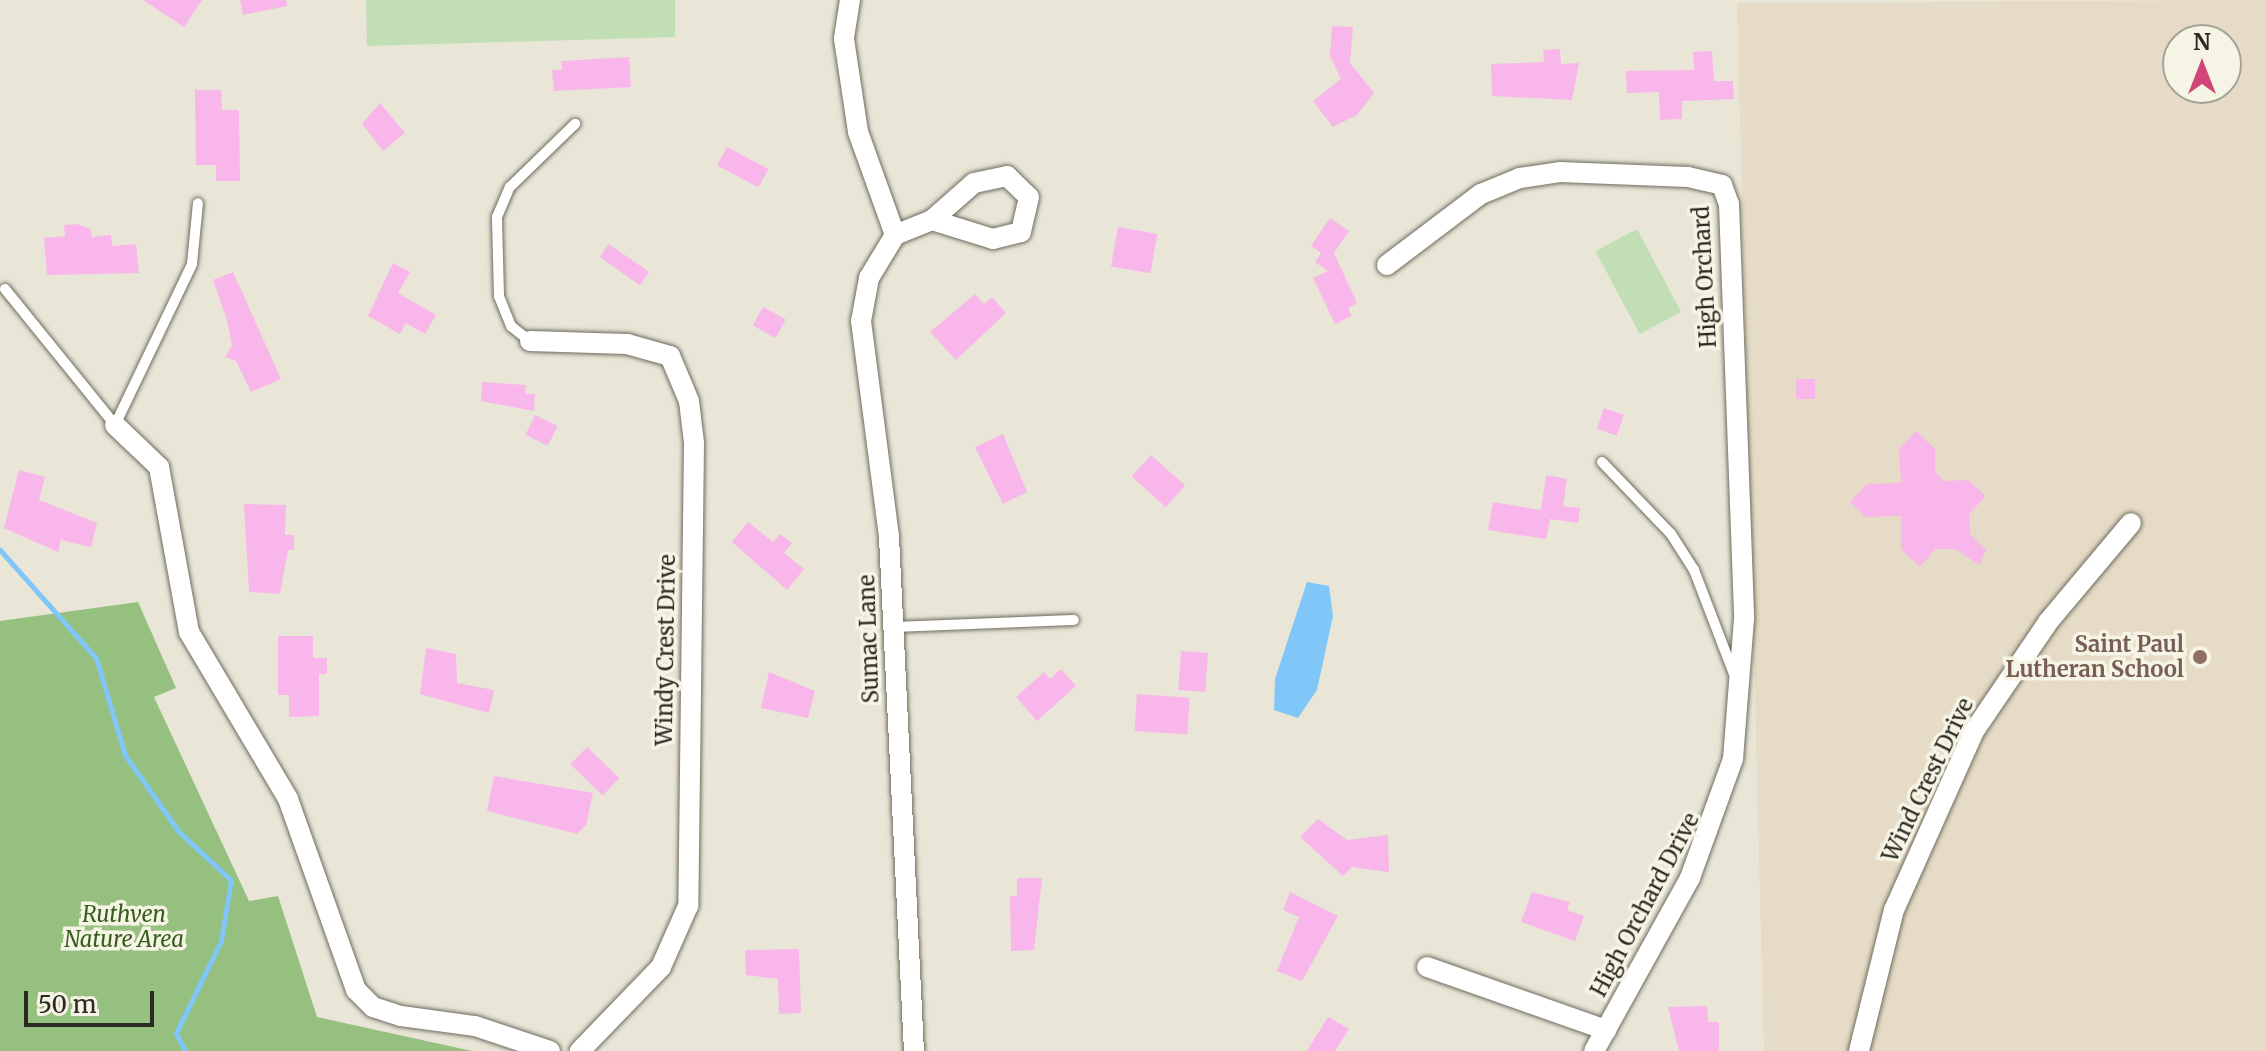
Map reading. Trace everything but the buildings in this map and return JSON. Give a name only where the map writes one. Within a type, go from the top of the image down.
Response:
[{"type":"street","points":[[850,0],[843,14],[856,119],[895,235],[932,220],[991,177],[1019,180],[1029,197],[1028,222],[1008,237],[964,233],[932,220]]},
{"type":"street","name":"High Orchard","points":[[1387,265],[1481,194],[1520,178],[1560,172],[1722,185],[1729,204],[1744,619],[1737,682]]},
{"type":"street","name":"Sumac Lane","points":[[895,235],[869,278],[861,321],[883,445],[914,1051]]},
{"type":"street","name":"Windy Crest Drive","points":[[530,341],[627,344],[670,356],[689,401],[694,443],[688,906],[661,967],[580,1051]]},
{"type":"street","points":[[115,425],[159,467],[189,632],[288,799],[356,990],[401,1016],[475,1026],[550,1051]]},
{"type":"street","name":"Wind Crest Drive","points":[[1859,1051],[1894,910],[1974,731],[2048,622],[2131,523]]},
{"type":"street","name":"High Orchard Drive","points":[[1594,1051],[1720,811],[1733,759],[1737,682]]},
{"type":"street","name":"High Orchard Drive","points":[[1427,967],[1606,1030]]},
{"type":"lane","points":[[530,341],[511,326],[499,296],[497,217],[510,187],[575,124]]},
{"type":"lane","points":[[5,289],[115,425],[192,264],[198,203]]},
{"type":"lane","name":"High Orchard Drive","points":[[1602,462],[1694,570],[1737,682]]},
{"type":"lane","points":[[893,627],[1074,620]]},
{"type":"shaded area","points":[[2266,0],[2266,1051],[1764,1051],[1737,3]]},
{"type":"green space","points":[[366,0],[675,0],[675,37],[367,46]]},
{"type":"green space","points":[[1637,229],[1681,312],[1640,334],[1596,251]]},
{"type":"green space","name":"Ruthven Nature Area","points":[[138,602],[176,688],[154,697],[249,901],[278,896],[317,1017],[472,1051],[0,1051],[0,621]]},
{"type":"water","points":[[1307,582],[1329,586],[1333,616],[1317,690],[1298,718],[1274,710],[1275,679]]},
{"type":"waterway","points":[[0,550],[96,658],[125,755],[179,832],[231,880],[221,941],[176,1033],[185,1051]]},
{"type":"place","name":"Saint Paul Lutheran School","points":[[2200,657]]}]
